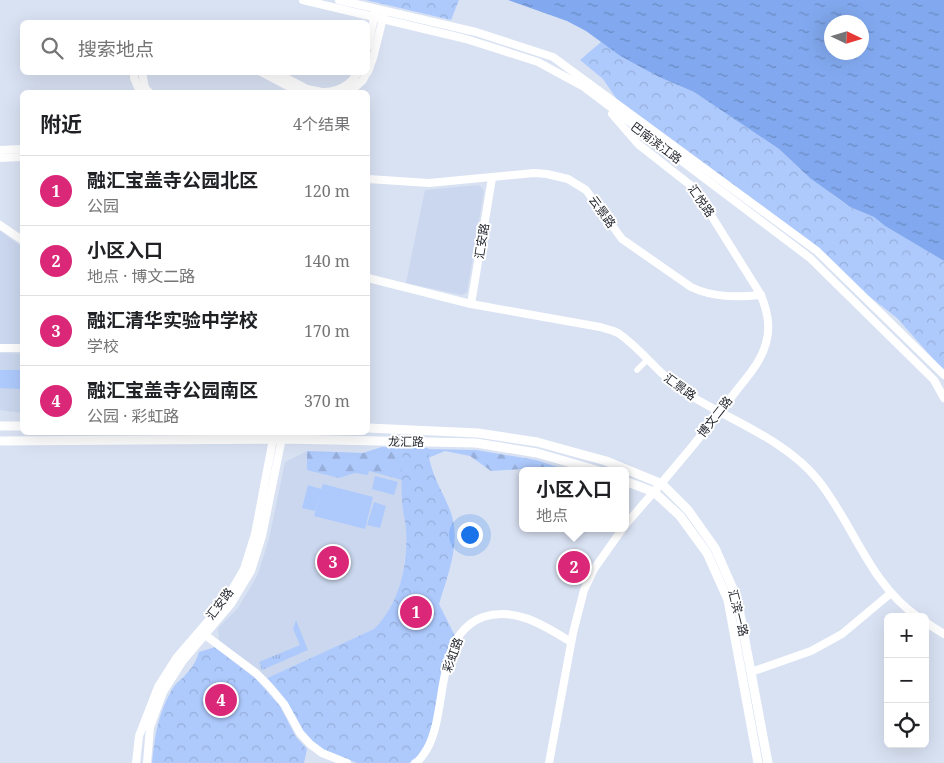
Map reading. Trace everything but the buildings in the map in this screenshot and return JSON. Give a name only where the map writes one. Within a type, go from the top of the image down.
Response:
[{"type":"main road","points":[[0,426],[20,426]]},
{"type":"main road","name":"龙汇路","points":[[370,428],[478,433],[537,442],[606,461],[621,467]]},
{"type":"main road","name":"龙汇路","points":[[0,441],[279,436],[476,443],[537,453],[585,467]]},
{"type":"main road","name":"龙汇路","points":[[629,470],[662,484]]},
{"type":"main road","points":[[629,483],[654,492]]},
{"type":"main road","name":"汇滨一路","points":[[662,484],[688,510],[715,548],[737,598],[768,763]]},
{"type":"main road","name":"汇滨一路","points":[[654,492],[680,516],[707,552],[728,600],[758,763]]},
{"type":"street","name":"巴南滨江路","points":[[303,0],[375,12]]},
{"type":"street","name":"巴南滨江路","points":[[339,0],[538,62],[584,88],[810,258],[934,380],[944,398]]},
{"type":"street","points":[[370,36],[375,12]]},
{"type":"street","name":"巴南滨江路","points":[[384,15],[476,32],[553,57],[818,251],[944,375]]},
{"type":"street","points":[[370,65],[384,15]]},
{"type":"street","points":[[134,75],[139,90]]},
{"type":"street","points":[[143,75],[147,90]]},
{"type":"street","points":[[267,75],[295,90]]},
{"type":"street","points":[[281,75],[312,90]]},
{"type":"street","points":[[339,90],[352,82],[356,75]]},
{"type":"street","points":[[352,90],[366,75]]},
{"type":"street","name":"汇悦路","points":[[602,102],[638,144],[694,188],[761,295]]},
{"type":"street","points":[[0,150],[20,149]]},
{"type":"street","points":[[0,158],[20,157]]},
{"type":"street","name":"云景路","points":[[370,179],[429,183],[534,173],[568,179],[586,190],[622,239],[691,287],[702,292],[722,296],[761,295]]},
{"type":"street","name":"汇安路","points":[[471,304],[492,178]]},
{"type":"street","points":[[0,225],[20,239]]},
{"type":"street","name":"汇景路","points":[[370,279],[471,304],[600,327],[617,332],[682,390],[789,452],[817,479],[836,505],[872,569],[891,593],[912,613]]},
{"type":"street","name":"博文二路","points":[[629,520],[662,484],[760,360],[769,329],[767,310],[761,295]]},
{"type":"street","points":[[0,348],[20,348]]},
{"type":"street","points":[[637,370],[647,360]]},
{"type":"street","name":"汇安路","points":[[147,763],[150,728],[163,692],[226,600],[244,569],[255,534],[279,436]]},
{"type":"street","points":[[548,763],[571,642],[584,590],[594,569],[620,532]]},
{"type":"street","points":[[751,672],[811,651],[842,634],[891,593]]},
{"type":"street","name":"彩虹路","points":[[415,763],[420,760],[431,742],[447,664],[462,630],[476,620],[489,615],[507,614],[528,619],[545,626],[571,642]]},
{"type":"street","points":[[929,625],[944,634]]},
{"type":"street","points":[[202,633],[256,673],[269,686],[284,704],[300,733],[310,744],[322,753],[347,763]]},
{"type":"street","name":"汇安路","points":[[136,763],[139,736],[158,687],[177,657],[202,633]]},
{"type":"shaded area","points":[[479,185],[484,191],[467,292],[462,295],[406,283],[425,190]]},
{"type":"shaded area","points":[[0,231],[20,246],[20,344],[0,344]]},
{"type":"shaded area","points":[[0,353],[20,354],[20,413],[0,410]]},
{"type":"shaded area","points":[[382,447],[403,448],[402,499],[406,528],[406,550],[402,579],[395,601],[384,619],[374,629],[267,678],[219,641],[218,628],[238,608],[258,574],[269,539],[285,462],[307,451],[363,453]]},
{"type":"green space","points":[[366,0],[459,0],[451,20]]},
{"type":"green space","points":[[601,42],[659,77],[694,92],[779,149],[811,179],[850,207],[874,217],[885,226],[944,261],[944,371],[897,318],[618,101],[603,79],[580,60]]},
{"type":"green space","points":[[0,370],[20,370],[20,389],[0,388]]},
{"type":"green space","points":[[382,447],[403,448],[402,480],[369,471],[368,475],[355,473],[339,478],[307,470],[307,451],[363,453]]},
{"type":"green space","points":[[403,448],[428,448],[433,472],[450,510],[455,534],[454,545],[450,569],[439,604],[455,636],[429,741],[419,757],[409,763],[357,763],[324,750],[312,743],[303,732],[287,702],[267,678],[374,629],[390,608],[401,583],[406,556],[406,529],[402,506]]},
{"type":"green space","points":[[428,449],[476,450],[536,460],[558,467],[519,467],[519,469],[491,471],[470,456],[445,451],[428,458]]},
{"type":"green space","points":[[375,476],[398,482],[394,495],[372,489]]},
{"type":"green space","points":[[323,484],[373,497],[365,529],[314,516],[320,495],[315,511],[302,508],[308,485],[321,489]]},
{"type":"green space","points":[[374,502],[386,506],[380,528],[367,525]]},
{"type":"green space","points":[[296,620],[308,650],[262,670],[259,662],[300,645],[293,629]]},
{"type":"green space","points":[[215,647],[256,679],[280,706],[296,737],[307,749],[304,763],[152,763],[158,724],[166,701],[175,686],[193,666],[199,652]]},
{"type":"water","points":[[508,0],[944,0],[944,261],[885,226],[874,217],[850,207],[811,179],[779,149],[694,92],[633,63],[586,31],[567,21]]},
{"type":"place","name":"融汇清华实验中学校","points":[[333,562]]},
{"type":"place","name":"小区入口","points":[[574,567]]},
{"type":"place","name":"融汇宝盖寺公园北区","points":[[416,612]]},
{"type":"place","name":"融汇宝盖寺公园南区","points":[[221,700]]}]
